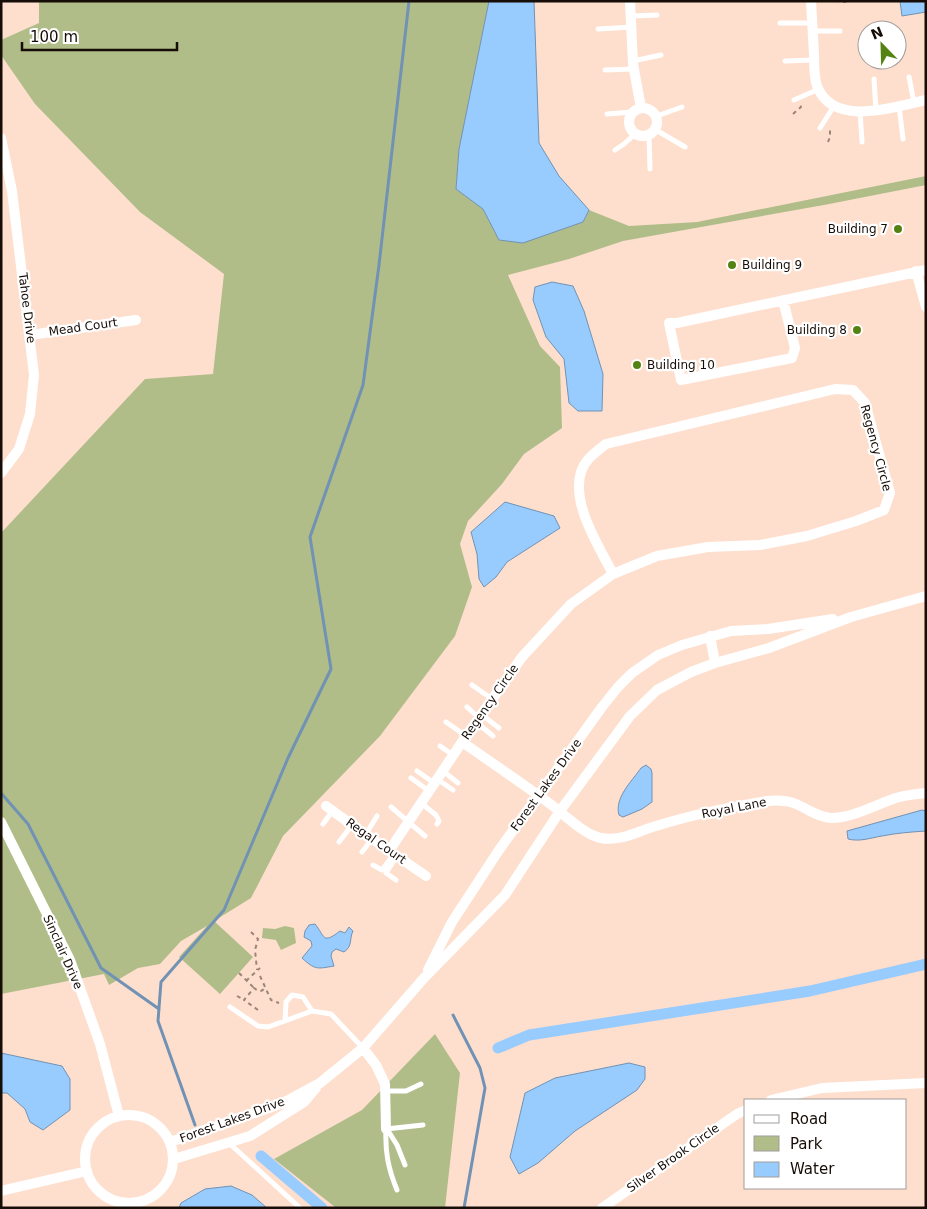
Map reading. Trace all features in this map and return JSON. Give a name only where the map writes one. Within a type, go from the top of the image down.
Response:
[{"type":"street","points":[[630,1],[637,110],[629,121],[635,134],[639,136],[652,133],[658,125],[657,116],[650,110],[637,110]]},
{"type":"street","points":[[811,1],[815,73],[819,89],[834,106],[849,111],[876,111],[926,100]]},
{"type":"street","name":"Tahoe Drive","points":[[1,138],[12,191],[34,375],[30,414],[19,449],[1,473]]},
{"type":"street","points":[[782,300],[795,348],[792,358],[681,380],[669,323],[677,323],[782,300],[921,270],[926,308]]},
{"type":"street","name":"Mead Court","points":[[30,335],[136,320]]},
{"type":"street","name":"Regency Circle","points":[[393,854],[408,822],[522,657],[571,604],[613,574],[658,556],[708,547],[760,545],[807,536],[884,510],[890,494],[865,402],[853,390],[835,389],[606,444],[589,457],[581,472],[578,492],[587,523],[613,574]]},
{"type":"street","name":"Forest Lakes Drive","points":[[170,1142],[283,1103],[320,1083],[363,1048],[424,978],[505,895],[560,811],[630,716],[657,690],[674,680],[715,663],[769,648],[851,617],[926,596]]},
{"type":"street","name":"Forest Lakes Drive","points":[[424,978],[452,922],[538,796],[602,707],[632,673],[658,656],[682,645],[710,636],[731,631],[768,629],[851,617]]},
{"type":"street","points":[[710,636],[715,663]]},
{"type":"street","name":"Royal Lane","points":[[464,739],[560,811],[578,827],[600,838],[618,839],[656,826],[768,801],[783,800],[830,818],[843,816],[912,794],[926,793]]},
{"type":"street","name":"Regal Court","points":[[330,808],[426,876]]},
{"type":"street","name":"Sinclair Drive","points":[[1,822],[70,960],[100,1044],[119,1116]]},
{"type":"street","points":[[363,1048],[376,1065],[385,1084],[386,1129]]},
{"type":"street","name":"Forest Lakes Drive","points":[[174,1159],[250,1136],[304,1102],[320,1083]]},
{"type":"street","points":[[775,1099],[822,1088],[926,1083]]},
{"type":"street","name":"Silver Brook Circle","points":[[602,1208],[744,1111]]},
{"type":"street","points":[[119,1116],[144,1117],[164,1131],[170,1142],[174,1159],[171,1174],[164,1186],[154,1196],[140,1205],[113,1200],[101,1194],[92,1183],[87,1171],[85,1157],[88,1143],[95,1131],[106,1122],[119,1116]]},
{"type":"street","points":[[1,1191],[87,1171]]},
{"type":"lane","points":[[598,29],[657,15]]},
{"type":"lane","points":[[780,23],[840,31]]},
{"type":"lane","points":[[605,70],[634,65],[661,56]]},
{"type":"lane","points":[[786,61],[814,60]]},
{"type":"lane","points":[[909,77],[914,103]]},
{"type":"lane","points":[[874,79],[876,111]]},
{"type":"lane","points":[[794,100],[819,89]]},
{"type":"lane","points":[[821,126],[834,106]]},
{"type":"lane","points":[[899,106],[903,139]]},
{"type":"lane","points":[[657,116],[682,107]]},
{"type":"lane","points":[[607,114],[637,110]]},
{"type":"lane","points":[[860,112],[862,142]]},
{"type":"lane","points":[[650,169],[652,133],[685,147]]},
{"type":"lane","points":[[615,150],[635,134]]},
{"type":"lane","points":[[472,685],[492,699]]},
{"type":"lane","points":[[467,707],[479,718],[493,736]]},
{"type":"lane","points":[[479,718],[499,728]]},
{"type":"lane","points":[[446,722],[464,739]]},
{"type":"lane","points":[[440,746],[453,755]]},
{"type":"lane","points":[[417,771],[453,790]]},
{"type":"lane","points":[[411,778],[458,783]]},
{"type":"lane","points":[[421,803],[436,815],[439,821],[437,824]]},
{"type":"lane","points":[[391,807],[425,836]]},
{"type":"lane","points":[[323,824],[330,808]]},
{"type":"lane","points":[[362,852],[376,816]]},
{"type":"lane","points":[[339,842],[352,825]]},
{"type":"lane","points":[[373,865],[382,870],[393,854]]},
{"type":"lane","points":[[393,854],[386,873],[396,880]]},
{"type":"lane","points":[[285,1021],[286,1002],[292,995],[303,997],[312,1011]]},
{"type":"lane","points":[[230,1007],[258,1026],[268,1027],[312,1011],[331,1014],[363,1048]]},
{"type":"lane","points":[[385,1091],[406,1091],[421,1084]]},
{"type":"lane","points":[[386,1129],[422,1125]]},
{"type":"lane","points":[[386,1129],[397,1144],[405,1165]]},
{"type":"lane","points":[[386,1129],[385,1150],[390,1175],[396,1190]]},
{"type":"lane","points":[[229,1142],[300,1208]]},
{"type":"path","points":[[836,1],[846,2]]},
{"type":"path","points":[[821,126],[830,130],[828,142]]},
{"type":"path","points":[[251,932],[258,939],[255,950],[257,970]]},
{"type":"path","points":[[246,981],[260,968]]},
{"type":"path","points":[[239,973],[258,992],[262,992],[265,988]]},
{"type":"path","points":[[260,976],[271,1000],[277,1003],[286,1002]]},
{"type":"path","points":[[244,1000],[254,988]]},
{"type":"path","points":[[237,996],[258,1010]]},
{"type":"path","points":[[1,1165],[1,1170]]},
{"type":"green space","points":[[39,1],[489,1],[459,149],[456,189],[483,209],[499,240],[583,222],[589,210],[629,226],[697,222],[926,176],[926,185],[623,241],[569,259],[508,275],[540,346],[560,367],[562,428],[524,454],[502,484],[468,521],[460,544],[472,587],[455,636],[380,736],[283,836],[251,898],[214,921],[253,957],[220,994],[179,957],[207,926],[181,941],[160,964],[138,968],[109,985],[104,974],[1,994],[1,533],[145,379],[213,374],[224,274],[140,212],[35,104],[1,55],[1,40],[39,23]]},
{"type":"green space","points":[[285,926],[294,928],[296,943],[281,950],[276,940],[262,938],[263,928],[275,929]]},
{"type":"green space","points":[[435,1034],[460,1073],[445,1208],[335,1207],[274,1159],[362,1110]]},
{"type":"water","points":[[489,1],[534,1],[539,143],[559,176],[589,210],[583,222],[523,243],[499,240],[483,209],[456,189],[459,149]]},
{"type":"water","points":[[900,1],[926,1],[926,12],[902,16]]},
{"type":"water","points":[[552,282],[573,286],[584,311],[603,374],[602,411],[578,411],[569,403],[564,359],[546,337],[533,300],[535,287]]},
{"type":"water","points":[[505,502],[554,516],[560,528],[507,562],[496,577],[484,587],[479,579],[477,554],[471,532]]},
{"type":"water","points":[[646,765],[651,769],[652,773],[652,802],[642,809],[623,817],[619,815],[618,809],[621,796],[641,768]]},
{"type":"water","points":[[922,810],[926,811],[926,831],[893,834],[861,840],[848,839],[847,831]]},
{"type":"water","points":[[315,924],[324,937],[327,938],[340,931],[345,933],[349,927],[353,931],[347,950],[344,952],[336,949],[332,952],[331,956],[334,966],[316,968],[302,958],[312,946],[311,941],[304,937],[305,931],[309,925]]},
{"type":"water","points":[[1,1053],[62,1066],[70,1079],[70,1110],[43,1130],[30,1122],[25,1109],[7,1093],[1,1093]]},
{"type":"water","points":[[629,1063],[645,1067],[645,1079],[637,1090],[575,1131],[538,1163],[519,1174],[510,1157],[525,1093],[555,1078]]},
{"type":"water","points":[[231,1186],[252,1195],[267,1208],[179,1208],[181,1203],[205,1189]]},
{"type":"waterway","points":[[195,1125],[158,1021],[161,982],[224,910],[288,758],[331,669],[310,537],[363,385],[379,265],[409,1]]},
{"type":"waterway","points":[[1,793],[28,824],[101,968],[159,1009]]},
{"type":"waterway","points":[[498,1048],[529,1035],[810,991],[926,964]]},
{"type":"waterway","points":[[453,1015],[480,1068],[485,1088],[464,1208]]},
{"type":"waterway","points":[[261,1156],[322,1208]]},
{"type":"place","name":"Building 7","points":[[898,229]]},
{"type":"place","name":"Building 9","points":[[732,265]]},
{"type":"place","name":"Building 8","points":[[857,330]]},
{"type":"place","name":"Building 10","points":[[637,365]]}]
